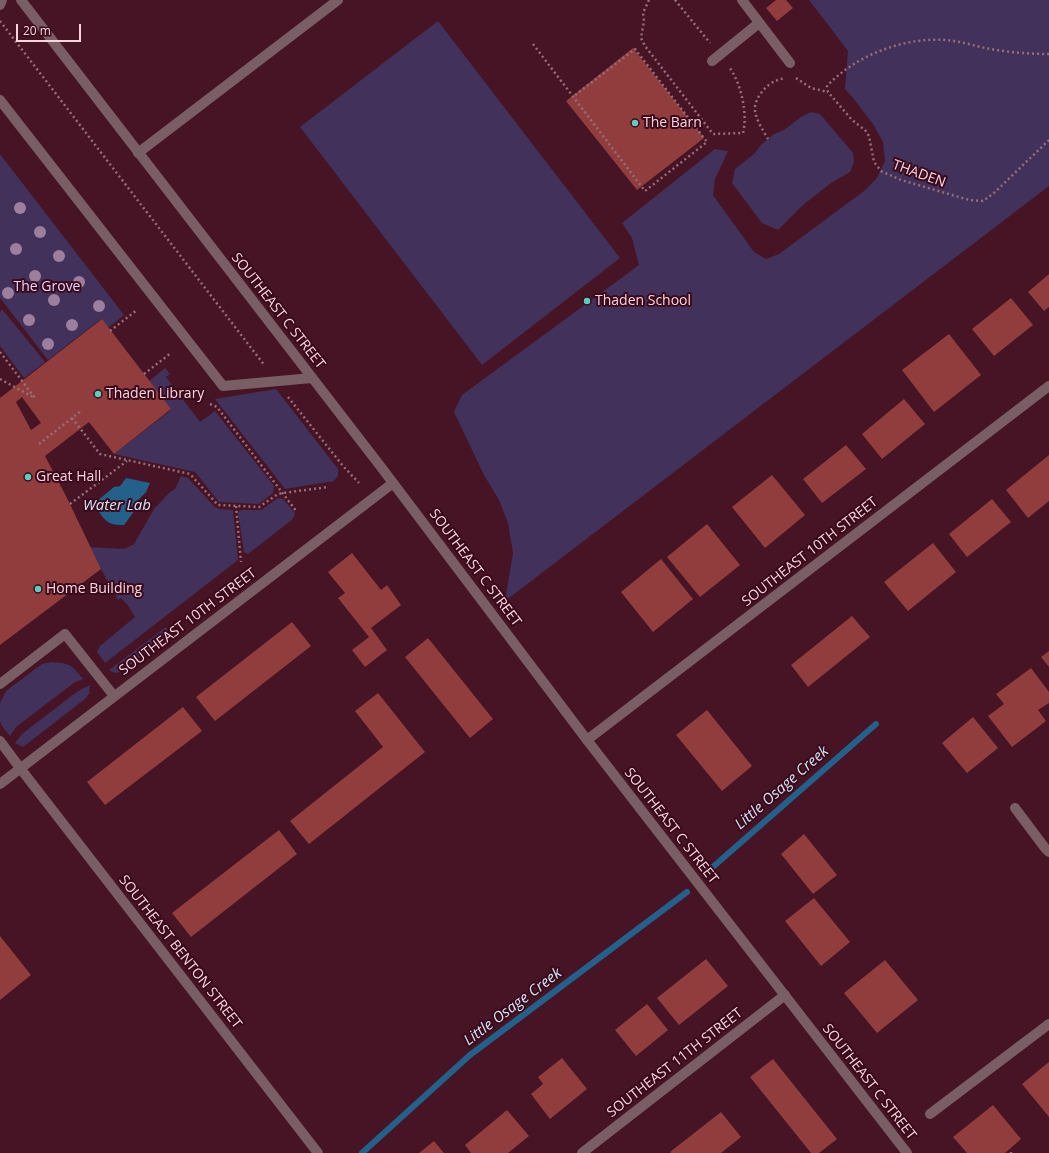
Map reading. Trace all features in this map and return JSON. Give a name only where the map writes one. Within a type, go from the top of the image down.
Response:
[{"type":"street","points":[[0,5],[2,0]]},
{"type":"street","name":"SOUTHEAST C STREET","points":[[21,0],[393,483],[588,740],[907,1153]]},
{"type":"street","points":[[138,153],[338,0]]},
{"type":"street","points":[[742,0],[790,64]]},
{"type":"street","points":[[712,60],[759,23]]},
{"type":"street","points":[[0,100],[223,386],[312,378]]},
{"type":"street","name":"SOUTHEAST 10TH STREET","points":[[588,740],[1049,386]]},
{"type":"street","name":"SOUTHEAST 10TH STREET","points":[[0,784],[393,483]]},
{"type":"street","points":[[0,684],[65,634],[114,696]]},
{"type":"street","name":"SOUTHEAST BENTON STREET","points":[[0,741],[318,1153]]},
{"type":"street","points":[[1015,808],[1049,852]]},
{"type":"street","name":"SOUTHEAST 11TH STREET","points":[[582,1153],[785,995]]},
{"type":"street","points":[[930,1114],[1049,1024]]},
{"type":"path","points":[[649,0],[643,13],[644,21],[641,38],[645,46],[713,134],[737,133]]},
{"type":"path","points":[[3,24],[269,371]]},
{"type":"path","points":[[768,139],[760,125],[754,108],[763,92],[774,81],[792,76],[811,88],[828,92],[827,86],[852,65],[881,50],[919,40],[947,40],[987,48],[1049,54]]},
{"type":"path","points":[[533,44],[574,96],[578,99],[645,191],[707,142],[635,49],[574,96]]},
{"type":"path","points":[[790,64],[792,76]]},
{"type":"path","name":"THADEN","points":[[828,92],[852,120],[865,130],[869,136],[874,162],[881,171],[900,180],[968,200],[983,201],[995,192],[1049,140]]},
{"type":"path","points":[[110,331],[137,310]]},
{"type":"path","points":[[0,352],[35,398],[0,378]]},
{"type":"path","points":[[144,374],[171,354]]},
{"type":"path","points":[[288,397],[343,466],[359,483]]},
{"type":"path","points":[[210,404],[217,407],[297,512]]},
{"type":"path","points":[[39,444],[81,411]]},
{"type":"path","points":[[72,418],[100,454],[190,474],[218,505],[259,508],[278,494],[328,487]]},
{"type":"path","points":[[70,504],[128,461]]},
{"type":"path","points":[[236,506],[242,562]]},
{"type":"green space","points":[[809,0],[1049,0],[1049,186],[505,601],[513,553],[508,523],[499,500],[484,475],[454,412],[462,395],[639,265],[632,238],[622,223],[715,149],[728,151],[715,179],[713,195],[754,252],[766,259],[779,254],[864,191],[877,178],[885,161],[883,142],[873,124],[845,89],[848,51]]},
{"type":"green space","points":[[438,21],[620,258],[482,365],[300,127]]},
{"type":"green space","points":[[811,112],[820,114],[853,153],[854,162],[850,172],[831,183],[803,205],[778,230],[762,223],[732,183],[735,169],[754,154],[761,145],[774,134],[784,130],[801,117]]},
{"type":"green space","name":"The Grove","points":[[0,154],[124,315],[108,328],[101,319],[48,360],[0,298]]},
{"type":"green space","points":[[2,309],[45,362],[24,378],[0,346],[0,312]]},
{"type":"green space","points":[[165,368],[170,374],[166,377],[200,422],[215,411],[274,486],[273,493],[259,504],[219,502],[195,472],[114,454],[171,410],[149,381]]},
{"type":"green space","points":[[276,389],[338,469],[338,476],[334,481],[285,489],[215,399]]},
{"type":"green space","points":[[181,476],[188,478],[215,507],[219,509],[233,510],[238,560],[105,663],[97,652],[100,646],[135,617],[127,604],[121,598],[118,600],[90,547],[124,549],[134,544],[154,509],[169,493],[175,489]]},
{"type":"green space","points":[[278,498],[283,499],[295,513],[293,519],[248,554],[244,552],[238,512],[241,510],[261,510]]},
{"type":"green space","points":[[166,627],[169,633],[168,636],[121,672],[115,673],[109,670]]},
{"type":"green space","points":[[51,662],[67,664],[83,679],[75,682],[16,727],[10,736],[0,721],[0,703],[6,691],[42,664]]},
{"type":"green space","points":[[90,685],[89,694],[85,699],[23,747],[15,743],[22,734],[78,691]]},
{"type":"water","name":"Water Lab","points":[[126,478],[150,483],[146,492],[137,501],[135,510],[124,525],[110,523],[96,507],[97,501],[114,487],[120,486]]},
{"type":"building","points":[[776,0],[786,0],[793,8],[777,21],[766,8]]},
{"type":"building","name":"The Barn","points":[[633,48],[704,138],[637,190],[566,101]]},
{"type":"building","points":[[1049,274],[1049,307],[1044,311],[1028,292]]},
{"type":"building","points":[[1011,298],[1033,325],[994,356],[972,329]]},
{"type":"building","points":[[102,319],[171,409],[114,454],[89,422],[45,456],[101,569],[0,645],[0,398]],"holes":[[[22,397],[41,423],[31,430],[16,402]]]},
{"type":"building","points":[[949,334],[981,375],[934,412],[902,370]]},
{"type":"building","points":[[904,399],[925,424],[882,459],[862,434]]},
{"type":"building","points":[[846,445],[866,469],[822,503],[803,479]]},
{"type":"building","points":[[1049,455],[1049,501],[1028,518],[1006,490]]},
{"type":"building","points":[[772,475],[805,515],[765,548],[732,507]]},
{"type":"building","points":[[992,499],[1011,522],[967,557],[949,534]]},
{"type":"building","points":[[707,524],[740,565],[700,597],[667,557]]},
{"type":"building","points":[[933,543],[956,572],[908,611],[884,582]]},
{"type":"building","points":[[352,553],[381,590],[387,585],[401,605],[371,628],[387,650],[365,667],[352,650],[369,637],[338,598],[345,593],[328,572]]},
{"type":"building","points":[[661,559],[693,599],[653,632],[621,592]]},
{"type":"building","points":[[852,616],[870,637],[808,687],[791,665]]},
{"type":"building","points":[[292,622],[311,646],[215,721],[196,697]]},
{"type":"building","points":[[428,638],[493,719],[470,738],[405,657]]},
{"type":"building","points":[[1049,651],[1049,667],[1041,657]]},
{"type":"building","points":[[1031,668],[1049,692],[1049,703],[1038,710],[1046,721],[1012,747],[988,716],[1004,704],[996,694]]},
{"type":"building","points":[[378,693],[425,752],[309,844],[290,821],[383,747],[355,711]]},
{"type":"building","points":[[183,707],[202,731],[105,805],[87,782]]},
{"type":"building","points":[[707,710],[752,766],[722,791],[676,735]]},
{"type":"building","points":[[973,717],[998,748],[967,773],[942,743]]},
{"type":"building","points":[[279,830],[297,854],[191,937],[172,913]]},
{"type":"building","points":[[804,834],[837,875],[813,894],[781,854]]},
{"type":"building","points":[[814,898],[850,942],[821,966],[785,921]]},
{"type":"building","points":[[0,936],[31,975],[0,1000]]},
{"type":"building","points":[[706,959],[728,986],[679,1025],[657,998]]},
{"type":"building","points":[[885,960],[918,1000],[877,1033],[844,993]]},
{"type":"building","points":[[647,1004],[668,1030],[636,1056],[615,1030]]},
{"type":"building","points":[[562,1058],[587,1089],[550,1119],[531,1094],[543,1084],[538,1077]]},
{"type":"building","points":[[773,1059],[837,1139],[819,1153],[811,1153],[750,1077]]},
{"type":"building","points":[[1049,1062],[1049,1117],[1022,1084]]},
{"type":"building","points":[[993,1105],[1021,1139],[1005,1153],[967,1153],[953,1137]]},
{"type":"building","points":[[507,1110],[529,1136],[508,1153],[471,1153],[465,1145]]},
{"type":"building","points":[[721,1112],[741,1137],[721,1153],[670,1152]]},
{"type":"building","points":[[434,1141],[444,1153],[419,1153]]},
{"type":"waterway","name":"Little Osage Creek","points":[[706,873],[876,724]]},
{"type":"waterway","name":"Little Osage Creek","points":[[362,1153],[470,1055],[687,892]]},
{"type":"place","name":"The Barn","points":[[635,123]]},
{"type":"place","name":"Thaden School","points":[[587,301]]},
{"type":"place","name":"Thaden Library","points":[[98,394]]},
{"type":"place","name":"Great Hall","points":[[28,477]]},
{"type":"place","name":"Home Building","points":[[38,589]]}]
